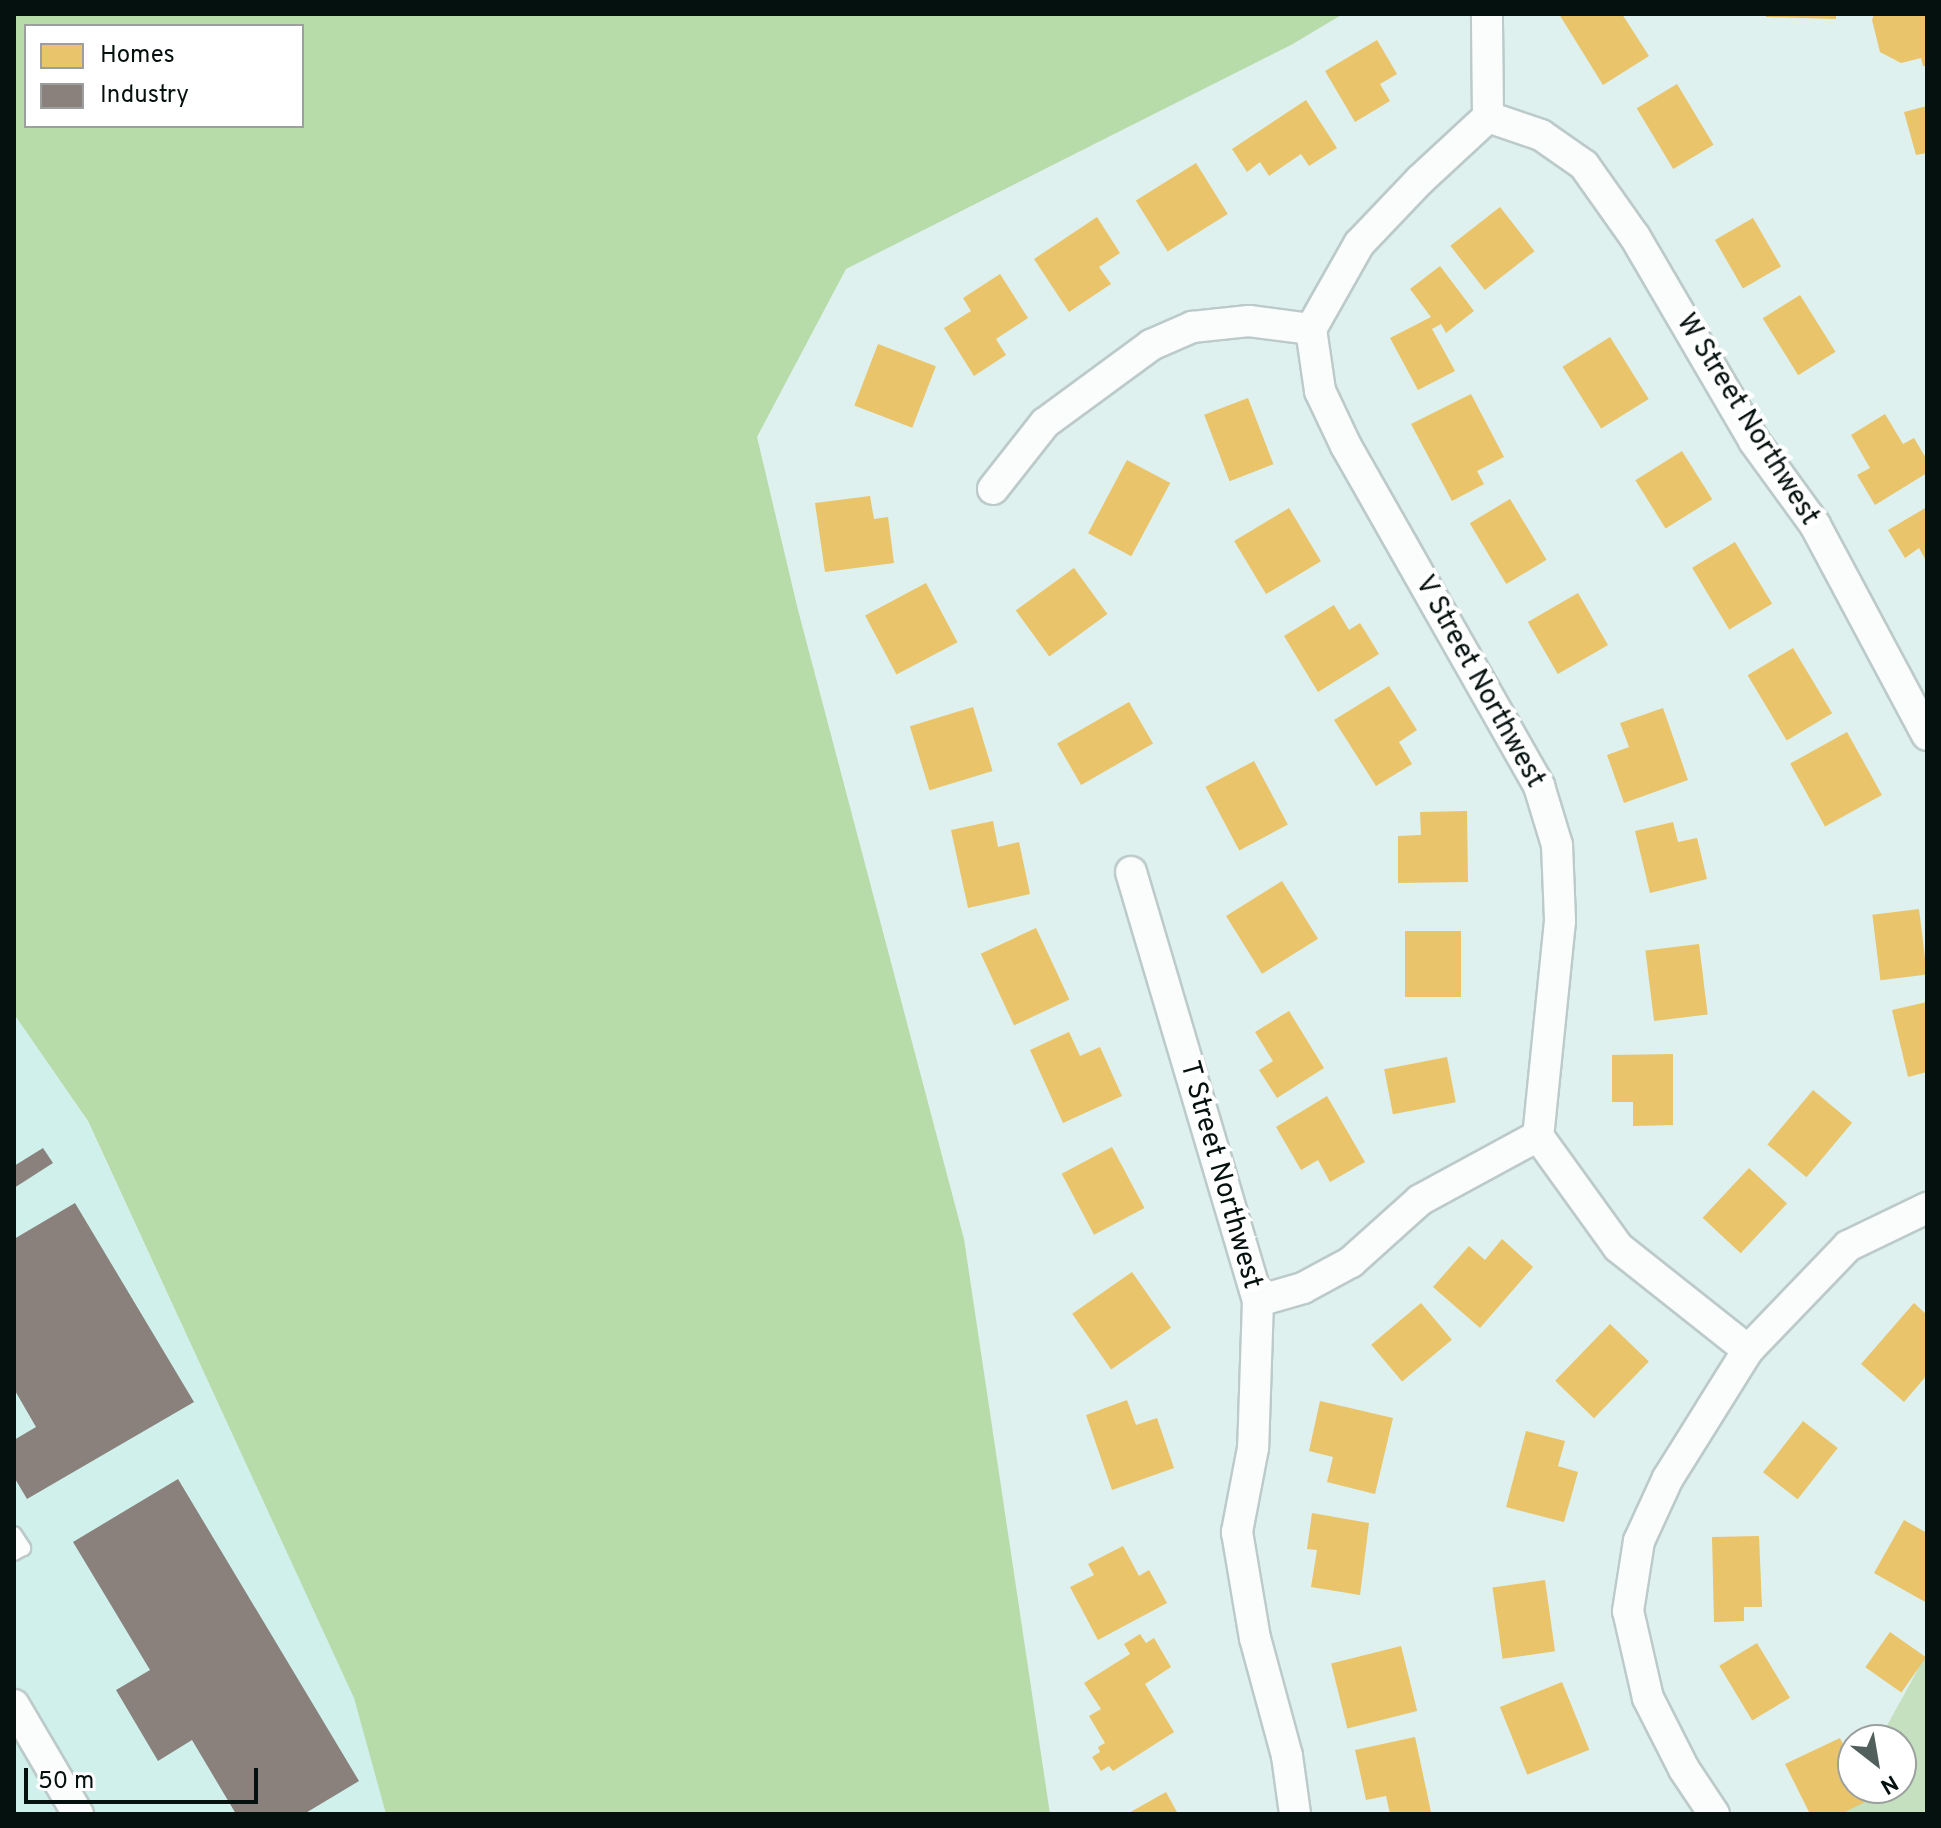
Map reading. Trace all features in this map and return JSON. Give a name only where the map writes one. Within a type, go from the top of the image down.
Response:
[{"type":"street","points":[[993,489],[1045,423],[1151,345],[1192,327],[1249,321],[1311,329],[1359,244],[1420,180],[1488,117],[1487,14]]},
{"type":"street","name":"W Street Northwest","points":[[1488,117],[1541,135],[1584,165],[1635,237],[1754,441],[1815,525],[1927,735]]},
{"type":"street","name":"V Street Northwest","points":[[1311,329],[1320,391],[1346,446],[1539,786],[1557,845],[1560,921],[1538,1136]]},
{"type":"street","name":"T Street Northwest","points":[[1131,872],[1258,1301],[1253,1448],[1237,1532],[1255,1638],[1287,1756],[1295,1814]]},
{"type":"street","points":[[1258,1301],[1303,1288],[1351,1262],[1420,1200],[1538,1136],[1618,1247],[1748,1350]]},
{"type":"street","points":[[1714,1814],[1684,1769],[1648,1698],[1628,1611],[1639,1541],[1668,1478],[1748,1350],[1848,1246],[1927,1208]]},
{"type":"street","points":[[14,1705],[78,1814]]},
{"type":"lane","points":[[14,1534],[23,1548],[14,1553]]},
{"type":"shaded area","points":[[14,1014],[87,1121],[354,1698],[386,1814],[14,1814]]},
{"type":"green space","points":[[14,14],[1343,14],[1291,45],[846,269],[757,437],[798,610],[964,1239],[1050,1814],[386,1814],[354,1698],[88,1121],[14,1014]]},
{"type":"green space","points":[[1927,1653],[1927,1814],[1838,1814],[1844,1804],[1917,1804],[1917,1724],[1888,1724]]},
{"type":"building: Homes","points":[[1559,14],[1622,14],[1649,56],[1603,85]]},
{"type":"building: Homes","points":[[1766,14],[1836,14],[1836,19],[1766,17]]},
{"type":"building: Homes","points":[[1874,14],[1927,14],[1927,66],[1923,66],[1921,58],[1901,63],[1880,52],[1872,20]]},
{"type":"building: Homes","points":[[1377,40],[1397,74],[1380,84],[1390,101],[1355,122],[1325,71]]},
{"type":"building: Homes","points":[[1677,84],[1714,145],[1673,169],[1637,108]]},
{"type":"building: Homes","points":[[1306,100],[1337,148],[1309,166],[1301,154],[1269,176],[1260,162],[1247,172],[1232,149]]},
{"type":"building: Homes","points":[[1927,106],[1927,153],[1916,155],[1904,112]]},
{"type":"building: Homes","points":[[1196,163],[1228,214],[1168,252],[1136,201]]},
{"type":"building: Homes","points":[[1500,207],[1534,251],[1485,290],[1450,246]]},
{"type":"building: Homes","points":[[1097,217],[1120,253],[1099,267],[1111,284],[1069,312],[1034,259]]},
{"type":"building: Homes","points":[[1753,218],[1781,266],[1743,288],[1715,240]]},
{"type":"building: Homes","points":[[1440,266],[1474,311],[1446,333],[1441,324],[1432,329],[1455,371],[1418,390],[1390,338],[1431,317],[1410,289]]},
{"type":"building: Homes","points":[[1000,274],[1028,318],[996,339],[1006,355],[974,376],[944,328],[971,311],[963,298]]},
{"type":"building: Homes","points":[[1800,295],[1836,352],[1798,375],[1763,318]]},
{"type":"building: Homes","points":[[1610,337],[1649,399],[1601,429],[1563,367]]},
{"type":"building: Homes","points":[[878,344],[936,366],[912,428],[854,406]]},
{"type":"building: Homes","points":[[1471,394],[1504,457],[1477,471],[1484,484],[1452,501],[1411,424]]},
{"type":"building: Homes","points":[[1248,398],[1273,464],[1230,481],[1204,415]]},
{"type":"building: Homes","points":[[1885,414],[1903,444],[1914,438],[1927,460],[1927,473],[1875,505],[1857,475],[1870,468],[1851,435]]},
{"type":"building: Homes","points":[[1682,451],[1712,499],[1666,528],[1635,480]]},
{"type":"building: Homes","points":[[1127,460],[1170,483],[1131,556],[1088,533]]},
{"type":"building: Homes","points":[[870,496],[874,519],[888,517],[894,563],[825,572],[815,503]]},
{"type":"building: Homes","points":[[1510,499],[1547,560],[1506,584],[1470,523]]},
{"type":"building: Homes","points":[[1927,507],[1927,562],[1919,548],[1905,558],[1888,530]]},
{"type":"building: Homes","points":[[1289,508],[1321,561],[1266,594],[1234,541]]},
{"type":"building: Homes","points":[[1735,542],[1772,604],[1729,629],[1692,568]]},
{"type":"building: Homes","points":[[1074,568],[1108,614],[1049,656],[1016,610]]},
{"type":"building: Homes","points":[[926,583],[957,642],[897,675],[865,615]]},
{"type":"building: Homes","points":[[1578,593],[1608,645],[1558,674],[1528,622]]},
{"type":"building: Homes","points":[[1334,605],[1349,630],[1360,623],[1379,654],[1318,692],[1284,636]]},
{"type":"building: Homes","points":[[1793,648],[1832,713],[1787,740],[1748,675]]},
{"type":"building: Homes","points":[[1389,686],[1417,730],[1399,742],[1412,764],[1376,786],[1334,720]]},
{"type":"building: Homes","points":[[1129,702],[1153,744],[1081,785],[1057,744]]},
{"type":"building: Homes","points":[[973,707],[993,771],[929,790],[910,726]]},
{"type":"building: Homes","points":[[1663,708],[1688,780],[1624,803],[1607,755],[1629,747],[1620,723]]},
{"type":"building: Homes","points":[[1847,732],[1882,795],[1825,826],[1790,764]]},
{"type":"building: Homes","points":[[1254,761],[1288,825],[1239,850],[1205,787]]},
{"type":"building: Homes","points":[[1467,811],[1468,882],[1398,883],[1398,836],[1421,835],[1420,812]]},
{"type":"building: Homes","points":[[993,821],[998,847],[1019,842],[1030,894],[968,908],[951,830]]},
{"type":"building: Homes","points":[[1673,822],[1678,842],[1697,838],[1707,879],[1650,893],[1635,831]]},
{"type":"building: Homes","points":[[1282,881],[1318,939],[1262,974],[1226,916]]},
{"type":"building: Homes","points":[[1919,909],[1927,975],[1880,980],[1872,915]]},
{"type":"building: Homes","points":[[1036,928],[1069,1000],[1014,1025],[981,954]]},
{"type":"building: Homes","points":[[1405,931],[1461,931],[1461,997],[1405,997]]},
{"type":"building: Homes","points":[[1699,944],[1708,1014],[1654,1021],[1645,951]]},
{"type":"building: Homes","points":[[1927,1002],[1927,1072],[1908,1077],[1892,1010]]},
{"type":"building: Homes","points":[[1289,1011],[1324,1068],[1277,1098],[1259,1070],[1273,1061],[1255,1032]]},
{"type":"building: Homes","points":[[1069,1032],[1080,1056],[1100,1047],[1122,1096],[1063,1123],[1030,1050]]},
{"type":"building: Homes","points":[[1673,1054],[1673,1125],[1633,1126],[1633,1102],[1612,1102],[1612,1055]]},
{"type":"building: Homes","points":[[1447,1057],[1456,1102],[1393,1114],[1384,1069]]},
{"type":"building: Homes","points":[[1813,1090],[1852,1123],[1806,1177],[1767,1144]]},
{"type":"building: Homes","points":[[1327,1096],[1365,1162],[1330,1182],[1318,1160],[1301,1170],[1276,1127]]},
{"type":"building: Homes","points":[[1112,1147],[1144,1208],[1094,1235],[1062,1174]]},
{"type":"building: Homes","points":[[1749,1168],[1787,1203],[1741,1253],[1703,1218]]},
{"type":"building: Homes","points":[[1502,1239],[1533,1267],[1480,1328],[1433,1287],[1469,1246],[1485,1260]]},
{"type":"building: Homes","points":[[1132,1272],[1171,1328],[1111,1370],[1072,1314]]},
{"type":"building: Homes","points":[[1421,1303],[1452,1340],[1402,1382],[1371,1345]]},
{"type":"building: Homes","points":[[1914,1303],[1927,1315],[1927,1375],[1904,1402],[1861,1364]]},
{"type":"building: Homes","points":[[1610,1324],[1649,1362],[1594,1418],[1555,1381]]},
{"type":"building: Homes","points":[[1127,1400],[1136,1425],[1157,1418],[1174,1468],[1112,1490],[1086,1415]]},
{"type":"building: Homes","points":[[1320,1401],[1393,1418],[1375,1494],[1327,1482],[1333,1457],[1309,1451]]},
{"type":"building: Homes","points":[[1803,1421],[1838,1448],[1798,1499],[1763,1472]]},
{"type":"building: Homes","points":[[1526,1431],[1565,1441],[1558,1466],[1578,1472],[1564,1522],[1506,1507]]},
{"type":"building: Homes","points":[[1312,1513],[1369,1523],[1360,1595],[1311,1587],[1317,1550],[1307,1549]]},
{"type":"building: Homes","points":[[1904,1520],[1927,1533],[1927,1603],[1874,1573]]},
{"type":"building: Homes","points":[[1759,1536],[1762,1607],[1744,1607],[1744,1621],[1714,1622],[1712,1537]]},
{"type":"building: Homes","points":[[1123,1546],[1139,1576],[1149,1570],[1167,1603],[1098,1640],[1070,1587],[1094,1575],[1088,1564]]},
{"type":"building: Homes","points":[[1545,1580],[1555,1651],[1503,1659],[1493,1587]]},
{"type":"building: Homes","points":[[1890,1632],[1926,1657],[1901,1692],[1865,1667]]},
{"type":"building: Homes","points":[[1140,1634],[1146,1643],[1154,1638],[1171,1667],[1145,1684],[1174,1732],[1113,1771],[1109,1766],[1101,1771],[1092,1757],[1100,1752],[1098,1747],[1105,1743],[1089,1716],[1101,1709],[1084,1683],[1130,1654],[1124,1644]]},
{"type":"building: Homes","points":[[1757,1643],[1790,1698],[1752,1721],[1719,1666]]},
{"type":"building: Homes","points":[[1401,1646],[1417,1711],[1347,1728],[1331,1663]]},
{"type":"building: Homes","points":[[1562,1682],[1589,1750],[1527,1775],[1500,1707]]},
{"type":"building: Homes","points":[[1415,1737],[1431,1812],[1390,1814],[1386,1796],[1366,1800],[1355,1750]]},
{"type":"building: Homes","points":[[1837,1739],[1837,1804],[1861,1804],[1841,1814],[1810,1814],[1785,1764]]},
{"type":"building: Homes","points":[[1166,1792],[1178,1814],[1127,1814]]},
{"type":"building: Industry","points":[[43,1148],[53,1163],[14,1188],[14,1166]]},
{"type":"building: Industry","points":[[75,1203],[194,1402],[27,1499],[14,1477],[14,1440],[36,1427],[14,1389],[14,1239]]},
{"type":"building: Industry","points":[[178,1479],[359,1781],[304,1814],[236,1814],[192,1740],[158,1761],[116,1690],[150,1670],[73,1542]]}]
